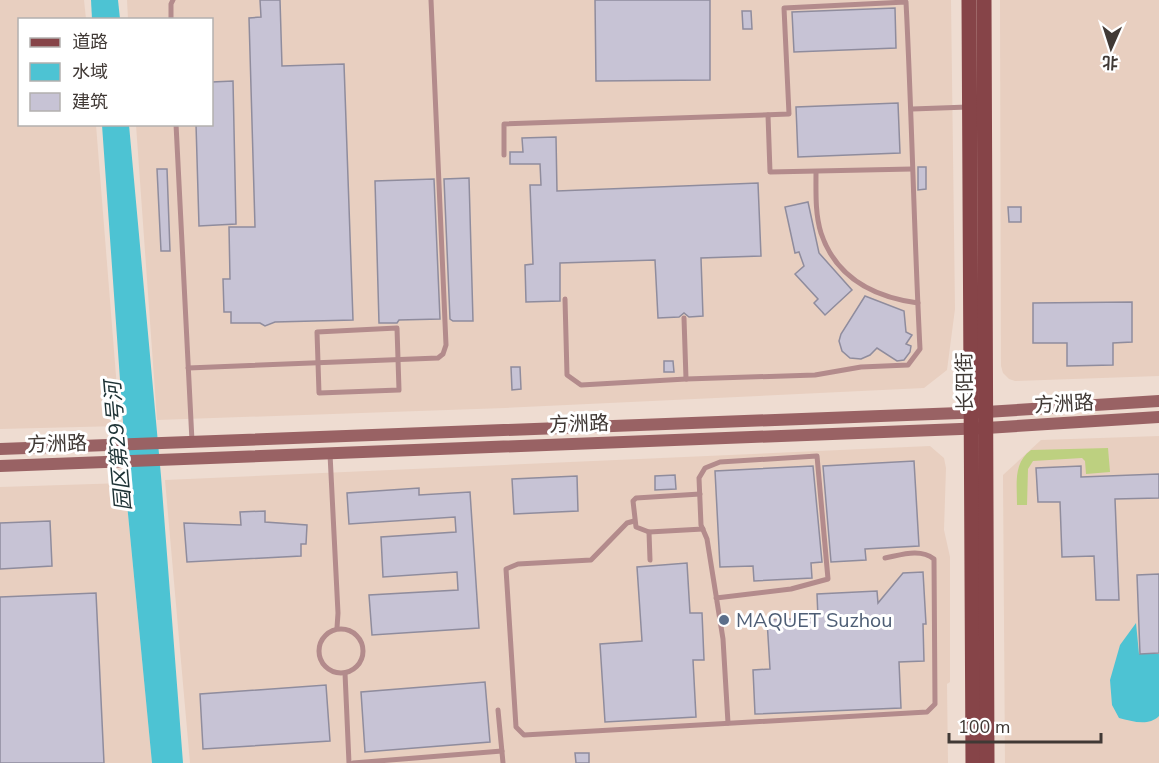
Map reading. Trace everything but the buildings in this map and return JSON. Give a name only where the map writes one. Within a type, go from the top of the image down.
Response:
[{"type":"main road","name":"长阳街","points":[[969,0],[987,763]]},
{"type":"main road","name":"长阳街","points":[[973,763],[984,0]]},
{"type":"main road","name":"方洲路","points":[[0,466],[330,454],[978,420],[1159,402]]},
{"type":"main road","name":"方洲路","points":[[0,448],[978,420],[1159,417]]},
{"type":"lane","points":[[171,18],[173,0]]},
{"type":"lane","points":[[188,368],[438,358],[443,354],[446,345],[431,0]]},
{"type":"lane","points":[[504,155],[504,124],[789,114],[784,8],[906,2],[920,349],[908,365],[861,367],[814,375],[581,385],[567,375],[565,299]]},
{"type":"lane","points":[[912,109],[970,107]]},
{"type":"lane","points":[[768,115],[771,172],[912,169]]},
{"type":"lane","points":[[176,126],[192,442]]},
{"type":"lane","points":[[816,172],[821,232],[831,256],[846,274],[868,290],[894,300],[918,303]]},
{"type":"lane","points":[[684,318],[686,379]]},
{"type":"lane","points":[[397,328],[398,359],[399,390],[319,393],[317,332],[397,328]]},
{"type":"lane","points":[[330,454],[337,628]]},
{"type":"lane","points":[[717,598],[792,589],[828,579],[817,456],[720,462],[705,468],[699,478],[703,529],[707,539],[723,639],[728,723]]},
{"type":"lane","points":[[700,494],[636,498],[633,501],[634,521],[636,527],[649,532],[703,529]]},
{"type":"lane","points":[[634,521],[627,523],[591,560],[518,564],[506,569],[516,727],[524,735],[927,712],[935,704],[934,559],[928,554],[913,553],[885,558]]},
{"type":"lane","points":[[649,532],[650,560]]},
{"type":"lane","points":[[337,628],[351,630],[361,640],[363,647],[364,654],[358,667],[345,673],[331,672],[321,662],[319,655],[318,648],[324,635],[337,628]]},
{"type":"lane","points":[[345,673],[351,763],[502,751]]},
{"type":"lane","points":[[498,710],[503,763]]},
{"type":"shaded area","points":[[0,0],[84,0],[86,18],[18,18],[18,126],[96,126],[120,426],[0,429]]},
{"type":"shaded area","points":[[127,0],[951,0],[955,309],[947,370],[924,388],[505,408],[157,420],[136,126],[213,126],[213,18],[128,18]]},
{"type":"shaded area","points":[[1000,0],[1159,0],[1159,376],[1015,381],[1003,373],[1001,366]]},
{"type":"shaded area","points":[[1159,436],[1159,763],[1005,763],[1003,475],[1041,440]]},
{"type":"shaded area","points":[[930,446],[944,458],[946,468],[944,530],[950,557],[948,763],[190,763],[165,480]]},
{"type":"shaded area","points":[[125,483],[152,763],[0,763],[0,487]]},
{"type":"green space","points":[[1108,448],[1110,472],[1086,474],[1085,461],[1082,458],[1033,461],[1028,469],[1027,505],[1017,505],[1019,468],[1025,455],[1031,450]]},
{"type":"water","points":[[91,0],[118,0],[120,18],[92,18]]},
{"type":"water","points":[[102,126],[129,126],[161,476],[183,763],[152,763],[125,483],[127,479]]},
{"type":"water","points":[[1136,623],[1139,654],[1159,654],[1159,716],[1145,722],[1119,718],[1112,705],[1110,680],[1120,645]]},
{"type":"place","name":"MAQUET Suzhou","points":[[724,620]]},
{"type":"water label","name":"园区第29号河","points":[[118,446]]}]
